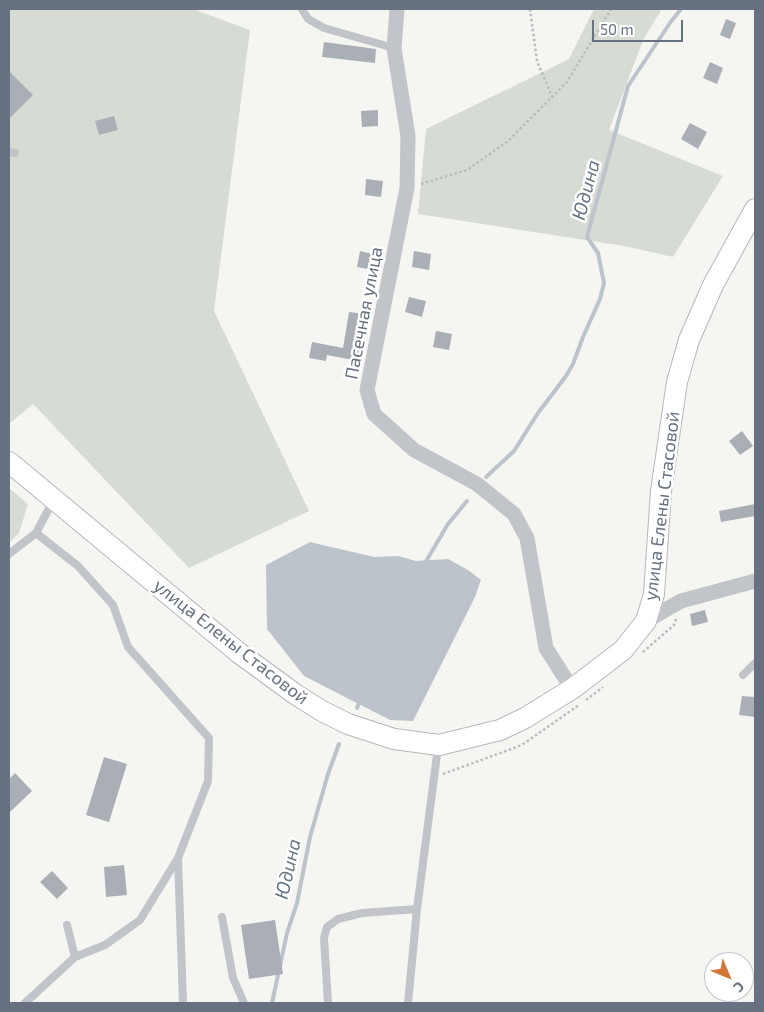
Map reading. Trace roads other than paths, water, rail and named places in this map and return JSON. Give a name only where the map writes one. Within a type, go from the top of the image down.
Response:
[{"type":"main road","name":"улица Елены Стасовой","points":[[9,462],[240,653],[295,694],[322,711],[348,724],[394,739],[438,745],[500,730],[525,718],[572,690],[623,650],[646,621],[654,594],[661,491],[677,382],[690,340],[713,286],[755,209]]},
{"type":"street","name":"Пасечная улица","points":[[397,9],[394,48],[408,136],[407,188],[367,390],[374,414],[414,450],[476,484],[514,514],[527,538],[546,648],[572,690]]},
{"type":"street","points":[[646,621],[680,601],[755,582]]},
{"type":"lane","points":[[302,9],[308,19],[324,28],[394,48]]},
{"type":"lane","points":[[9,554],[36,533],[54,499]]},
{"type":"lane","points":[[24,1003],[75,957],[105,945],[140,920],[178,858],[208,781],[209,738],[128,647],[112,605],[78,566],[36,533]]},
{"type":"lane","points":[[743,675],[755,663]]},
{"type":"lane","points":[[408,1003],[417,909],[438,745]]},
{"type":"lane","points":[[178,858],[183,1003]]},
{"type":"lane","points":[[328,1003],[324,938],[327,927],[338,919],[362,913],[417,909]]},
{"type":"lane","points":[[222,917],[234,978],[244,1003]]},
{"type":"lane","points":[[66,925],[75,957]]},
{"type":"waterway","name":"Юдина","points":[[486,477],[514,451],[573,364],[600,299],[604,283],[598,253],[587,237],[628,86],[681,9]]},
{"type":"waterway","name":"Юдина","points":[[425,563],[448,524],[467,501]]},
{"type":"waterway","name":"Юдина","points":[[357,708],[360,700]]},
{"type":"waterway","name":"Юдина","points":[[272,1003],[287,933],[297,903],[310,837],[328,774],[339,744]]}]
